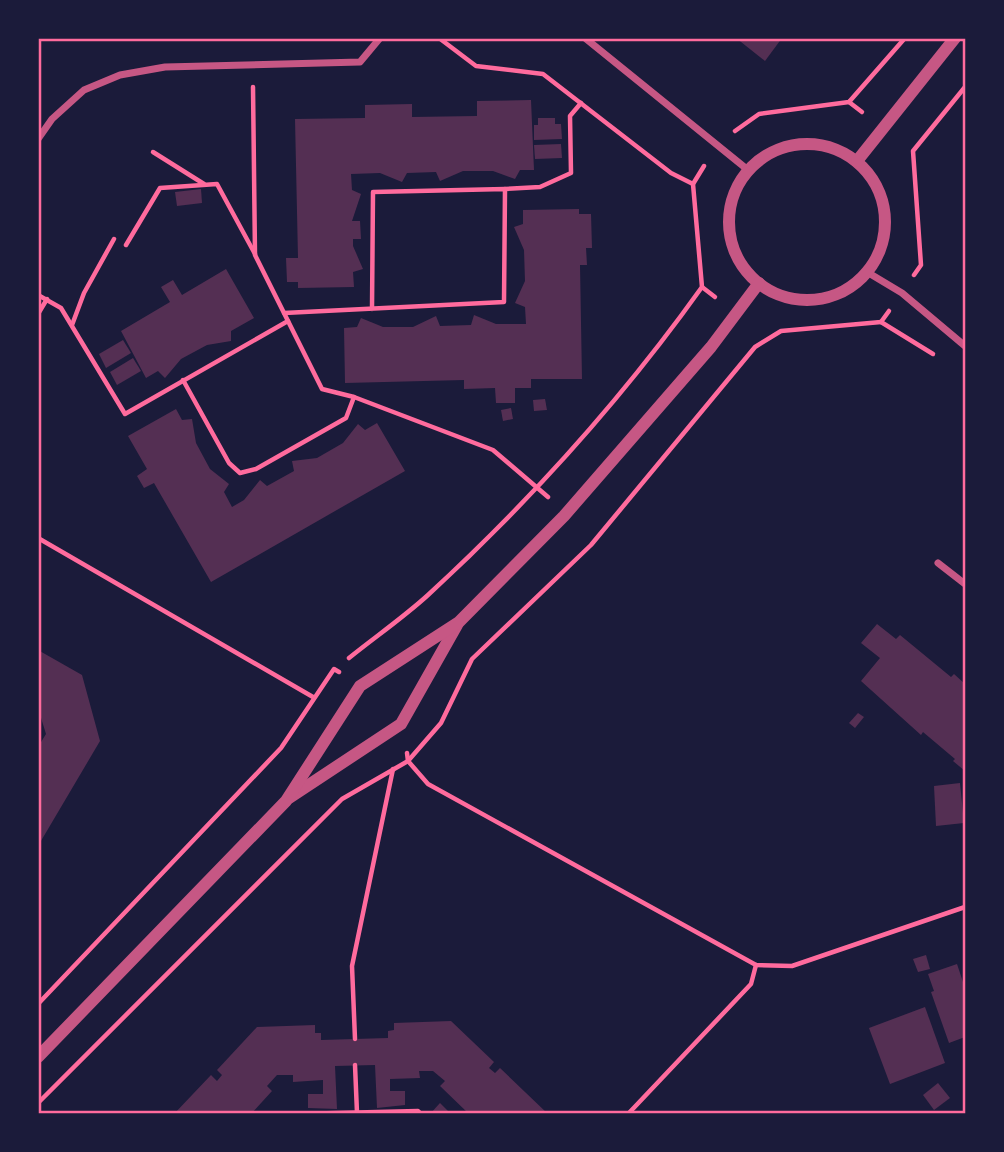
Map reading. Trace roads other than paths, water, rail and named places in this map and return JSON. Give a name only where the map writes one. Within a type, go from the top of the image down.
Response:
[{"type":"street","points":[[38,139],[52,118],[84,90],[120,75],[165,67],[360,62],[380,38]]},
{"type":"street","points":[[585,38],[748,170]]},
{"type":"street","points":[[857,161],[955,38]]},
{"type":"street","points":[[813,144],[836,149],[857,161],[873,179],[883,202],[885,227],[880,251],[867,272],[849,288],[815,299],[780,295],[759,283],[742,264],[732,241],[729,216],[735,192],[748,170],[767,155],[789,145],[813,144]]},
{"type":"street","points":[[867,272],[902,293],[965,346]]},
{"type":"street","points":[[38,1057],[286,801],[360,686],[459,622],[564,516],[711,347],[759,283]]},
{"type":"street","points":[[938,562],[965,584]]},
{"type":"street","points":[[286,801],[401,724],[459,622]]}]
